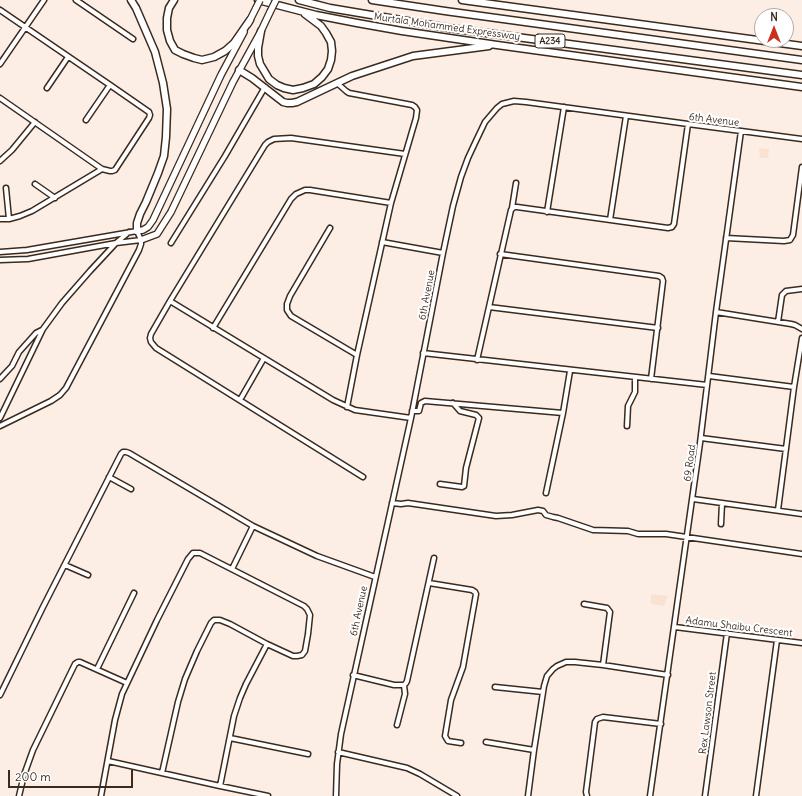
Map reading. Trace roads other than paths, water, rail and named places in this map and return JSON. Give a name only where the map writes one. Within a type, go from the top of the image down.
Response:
[{"type":"highway","points":[[131,0],[155,52],[163,83],[167,109],[164,156],[140,214],[137,223],[137,231]]},
{"type":"highway","points":[[174,0],[169,8],[167,18],[167,30],[170,41],[175,50],[194,58],[202,60],[214,57],[225,51],[234,43],[250,20]]},
{"type":"highway","name":"Murtala Mohammed Expressway","points":[[259,0],[357,24],[802,87]]},
{"type":"highway","name":"Murtala Mohammed Expressway","points":[[299,0],[330,8],[449,28],[802,75]]},
{"type":"highway","name":"Murtala Mohammed Expressway","points":[[372,0],[476,16],[802,60]]},
{"type":"highway","points":[[462,0],[802,46]]},
{"type":"highway","points":[[480,0],[492,4]]},
{"type":"highway","points":[[260,31],[258,56],[260,64],[269,79],[277,85],[293,90],[314,84],[328,69],[332,51],[331,42],[321,26],[300,11]]},
{"type":"highway","points":[[239,70],[265,87],[283,102],[292,103],[352,76],[412,56],[497,45]]},
{"type":"highway","points":[[786,84],[802,90]]},
{"type":"main road","points":[[137,231],[148,227],[153,220],[221,75],[259,0]]},
{"type":"main road","points":[[141,240],[157,234],[171,212],[239,70],[276,0]]},
{"type":"street","points":[[0,64],[44,0]]},
{"type":"street","points":[[76,0],[134,40]]},
{"type":"street","points":[[0,10],[149,112],[150,115],[115,170],[112,171],[102,169],[0,98]]},
{"type":"street","points":[[47,88],[68,57]]},
{"type":"street","points":[[337,83],[349,93],[412,105],[417,110],[391,202],[346,407]]},
{"type":"street","points":[[86,120],[110,85]]},
{"type":"street","points":[[171,243],[225,156],[265,87]]},
{"type":"street","name":"6th Avenue","points":[[336,796],[336,775],[341,734],[411,418],[453,206],[461,177],[474,143],[485,122],[502,104],[514,101],[802,139]]},
{"type":"street","points":[[547,212],[564,107]]},
{"type":"street","points":[[610,220],[626,116]]},
{"type":"street","points":[[0,161],[12,150],[34,122]]},
{"type":"street","points":[[512,208],[668,228],[672,227],[674,224],[688,124]]},
{"type":"street","name":"69 Road","points":[[650,796],[693,499],[716,312],[741,131]]},
{"type":"street","points":[[363,477],[156,348],[151,342],[150,338],[170,301],[266,145],[271,140],[278,138],[291,138],[405,154]]},
{"type":"street","points":[[726,238],[790,240],[793,234],[802,167]]},
{"type":"street","points":[[0,219],[9,219],[32,211],[102,169]]},
{"type":"street","points":[[477,360],[500,254],[512,208],[516,183]]},
{"type":"street","points":[[35,184],[55,198]]},
{"type":"street","points":[[6,188],[9,219]]},
{"type":"street","points":[[213,328],[291,199],[296,194],[305,190],[310,190],[391,202]]},
{"type":"street","points":[[330,228],[290,296],[287,304],[287,310],[291,316],[357,355]]},
{"type":"street","points":[[0,252],[27,250],[137,231],[141,240],[139,250],[66,388],[60,395],[51,401],[0,426]]},
{"type":"street","points":[[0,418],[43,329],[90,271],[116,242],[129,232]]},
{"type":"street","points":[[0,260],[28,259],[116,242],[141,240]]},
{"type":"street","points":[[382,242],[443,253]]},
{"type":"street","points":[[500,254],[659,276],[663,281],[651,379]]},
{"type":"street","points":[[778,322],[782,295],[786,291],[802,289]]},
{"type":"street","points":[[170,301],[346,407],[361,411],[411,418]]},
{"type":"street","points":[[489,307],[658,328]]},
{"type":"street","points":[[716,312],[796,325],[802,329]]},
{"type":"street","points":[[0,379],[12,366],[18,352],[36,333],[43,329]]},
{"type":"street","points":[[778,510],[802,338]]},
{"type":"street","points":[[423,354],[707,385]]},
{"type":"street","points":[[240,400],[264,358]]},
{"type":"street","points":[[546,493],[563,413],[570,370]]},
{"type":"street","points":[[709,376],[794,387]]},
{"type":"street","points":[[627,426],[628,406],[635,392],[635,378]]},
{"type":"street","points":[[412,411],[419,411],[421,403],[425,401],[563,413]]},
{"type":"street","points":[[440,484],[464,486],[466,468],[479,418],[476,415],[460,411],[453,403]]},
{"type":"street","points":[[701,438],[786,450]]},
{"type":"street","points":[[0,695],[109,477],[123,452],[129,453],[253,526],[317,556],[375,577]]},
{"type":"street","points":[[109,477],[131,488]]},
{"type":"street","points":[[693,499],[802,514]]},
{"type":"street","points":[[392,503],[408,503],[496,516],[512,515],[538,510],[543,511],[546,515],[593,530],[628,531],[638,534],[666,534],[802,554]]},
{"type":"street","points":[[720,524],[722,503]]},
{"type":"street","points":[[232,569],[253,526]]},
{"type":"street","points":[[101,796],[115,720],[122,694],[157,620],[190,556],[200,553],[301,604],[308,609],[310,615],[308,634],[302,655],[293,656],[230,624],[220,620],[214,620],[197,651],[185,678],[162,773]]},
{"type":"street","points":[[397,725],[404,694],[404,685],[407,681],[434,558]]},
{"type":"street","points":[[65,565],[88,575]]},
{"type":"street","points":[[429,582],[472,590],[476,594],[463,667],[451,700],[445,736],[448,741],[462,743]]},
{"type":"street","points":[[97,669],[134,593]]},
{"type":"street","points":[[584,604],[605,607],[610,612],[603,665]]},
{"type":"street","name":"Adamu Shaibu Crescent","points":[[675,627],[802,643]]},
{"type":"street","name":"Rex Lawson Street","points":[[706,796],[727,633]]},
{"type":"street","points":[[756,796],[777,640]]},
{"type":"street","points":[[220,786],[240,698],[267,644]]},
{"type":"street","points":[[19,796],[24,775],[33,750],[75,664],[80,662],[127,683]]},
{"type":"street","points":[[528,796],[545,680],[553,669],[566,662],[575,662],[668,675]]},
{"type":"street","points":[[353,675],[394,685],[404,685]]},
{"type":"street","points":[[495,687],[543,692]]},
{"type":"street","points":[[587,796],[586,792],[595,722],[600,717],[661,724]]},
{"type":"street","points":[[230,738],[308,754]]},
{"type":"street","points":[[486,742],[534,750]]},
{"type":"street","points":[[338,752],[408,768],[457,796]]},
{"type":"street","points":[[108,761],[268,796]]}]
